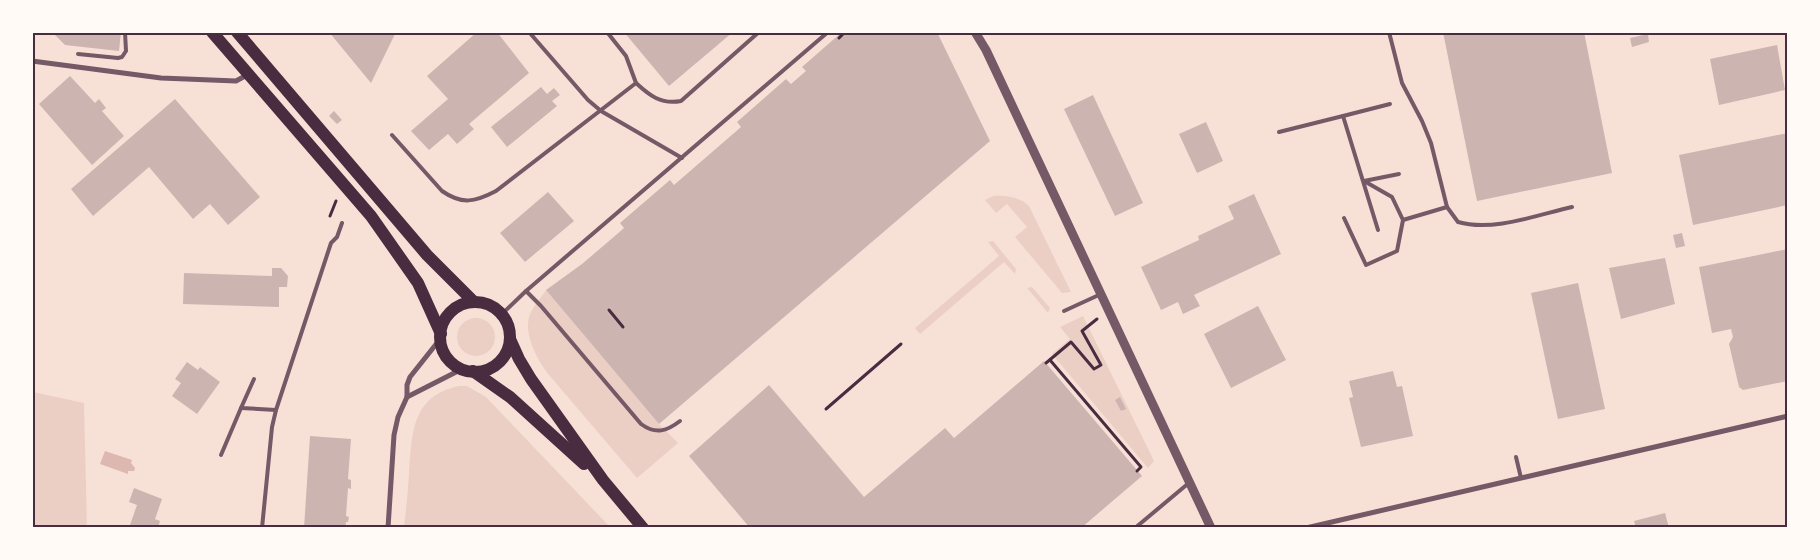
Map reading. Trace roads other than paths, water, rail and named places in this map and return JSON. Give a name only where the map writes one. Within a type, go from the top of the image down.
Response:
[{"type":"main road","points":[[212,32],[344,183],[408,266],[426,298],[441,336],[445,354],[454,364],[468,370],[510,397],[602,480]]},
{"type":"main road","points":[[237,32],[427,255],[474,302]]},
{"type":"main road","points":[[441,336],[444,323],[450,313],[462,304],[474,302],[489,305],[502,314],[508,323],[510,339],[531,379],[602,480],[643,528]]},
{"type":"main road","points":[[468,370],[484,370],[498,363],[505,355],[510,339]]},
{"type":"street","points":[[975,32],[986,50],[1211,528]]},
{"type":"street","points":[[982,32],[986,50]]},
{"type":"street","points":[[32,61],[166,79],[236,80],[248,74]]},
{"type":"street","points":[[388,528],[394,435],[398,417],[407,398],[407,385],[410,378],[441,336]]},
{"type":"street","points":[[407,398],[468,370]]},
{"type":"street","points":[[1306,528],[1788,416]]},
{"type":"lane","points":[[78,54],[122,57],[126,51],[125,32]]},
{"type":"lane","points":[[530,32],[588,100],[601,111],[682,158]]},
{"type":"lane","points":[[607,32],[626,56],[636,82],[650,95],[661,101],[672,103],[681,101],[759,32]]},
{"type":"lane","points":[[502,314],[526,291],[828,32]]},
{"type":"lane","points":[[1390,32],[1402,83],[1431,142],[1447,207],[1458,222],[1477,226],[1502,223],[1572,206]]},
{"type":"lane","points":[[392,135],[442,191],[452,197],[466,201],[482,198],[496,191],[636,82]]},
{"type":"lane","points":[[1280,132],[1390,104]]},
{"type":"lane","points":[[1343,116],[1378,230]]},
{"type":"lane","points":[[1364,181],[1399,174]]},
{"type":"lane","points":[[1344,218],[1366,265],[1397,251],[1403,220],[1392,197],[1364,181]]},
{"type":"lane","points":[[1403,220],[1447,207]]},
{"type":"lane","points":[[262,528],[272,427],[276,410],[331,243],[337,237],[342,223]]},
{"type":"lane","points":[[526,291],[642,424],[652,430],[662,431],[667,430],[680,421]]},
{"type":"lane","points":[[1064,311],[1101,294]]},
{"type":"lane","points":[[221,455],[254,379]]},
{"type":"lane","points":[[241,408],[276,410]]},
{"type":"lane","points":[[1516,457],[1521,478]]},
{"type":"lane","points":[[1135,528],[1190,482]]}]
